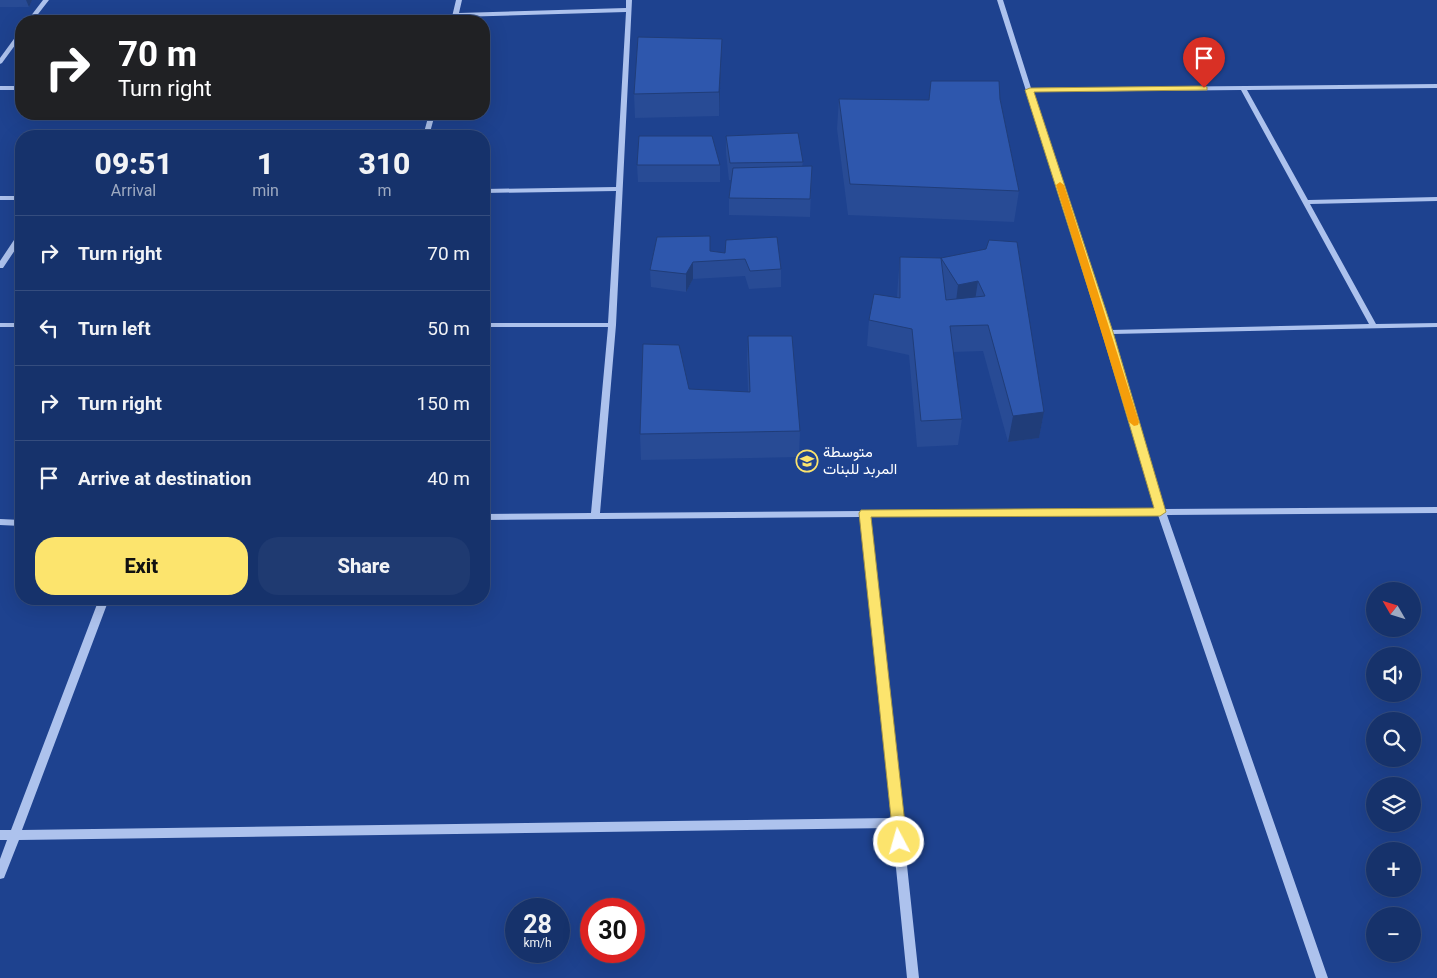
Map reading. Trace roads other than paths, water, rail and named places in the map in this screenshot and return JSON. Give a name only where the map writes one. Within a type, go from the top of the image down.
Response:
[{"type":"street","points":[[35,15],[46,0]]},
{"type":"street","points":[[455,15],[459,0]]},
{"type":"street","points":[[595,515],[612,325],[629,0]]},
{"type":"street","points":[[1000,0],[1108,332],[1160,512],[1322,978]]},
{"type":"street","points":[[490,16],[628,10]]},
{"type":"street","points":[[0,62],[15,41]]},
{"type":"street","points":[[1030,90],[1437,86]]},
{"type":"street","points":[[0,88],[15,88]]},
{"type":"street","points":[[1243,88],[1374,327]]},
{"type":"street","points":[[490,191],[619,189]]},
{"type":"street","points":[[0,198],[15,198]]},
{"type":"street","points":[[1305,202],[1437,199]]},
{"type":"street","points":[[0,266],[15,245]]},
{"type":"street","points":[[490,325],[612,325]]},
{"type":"street","points":[[1108,332],[1437,325]]},
{"type":"street","points":[[0,326],[15,326]]},
{"type":"street","points":[[490,517],[1437,510]]},
{"type":"street","points":[[865,513],[913,978]]},
{"type":"street","points":[[0,522],[15,523]]},
{"type":"street","points":[[0,874],[102,605]]},
{"type":"street","points":[[0,835],[898,822]]},
{"type":"place","name":"متوسطة المربد للبنات","points":[[807,461]]}]
